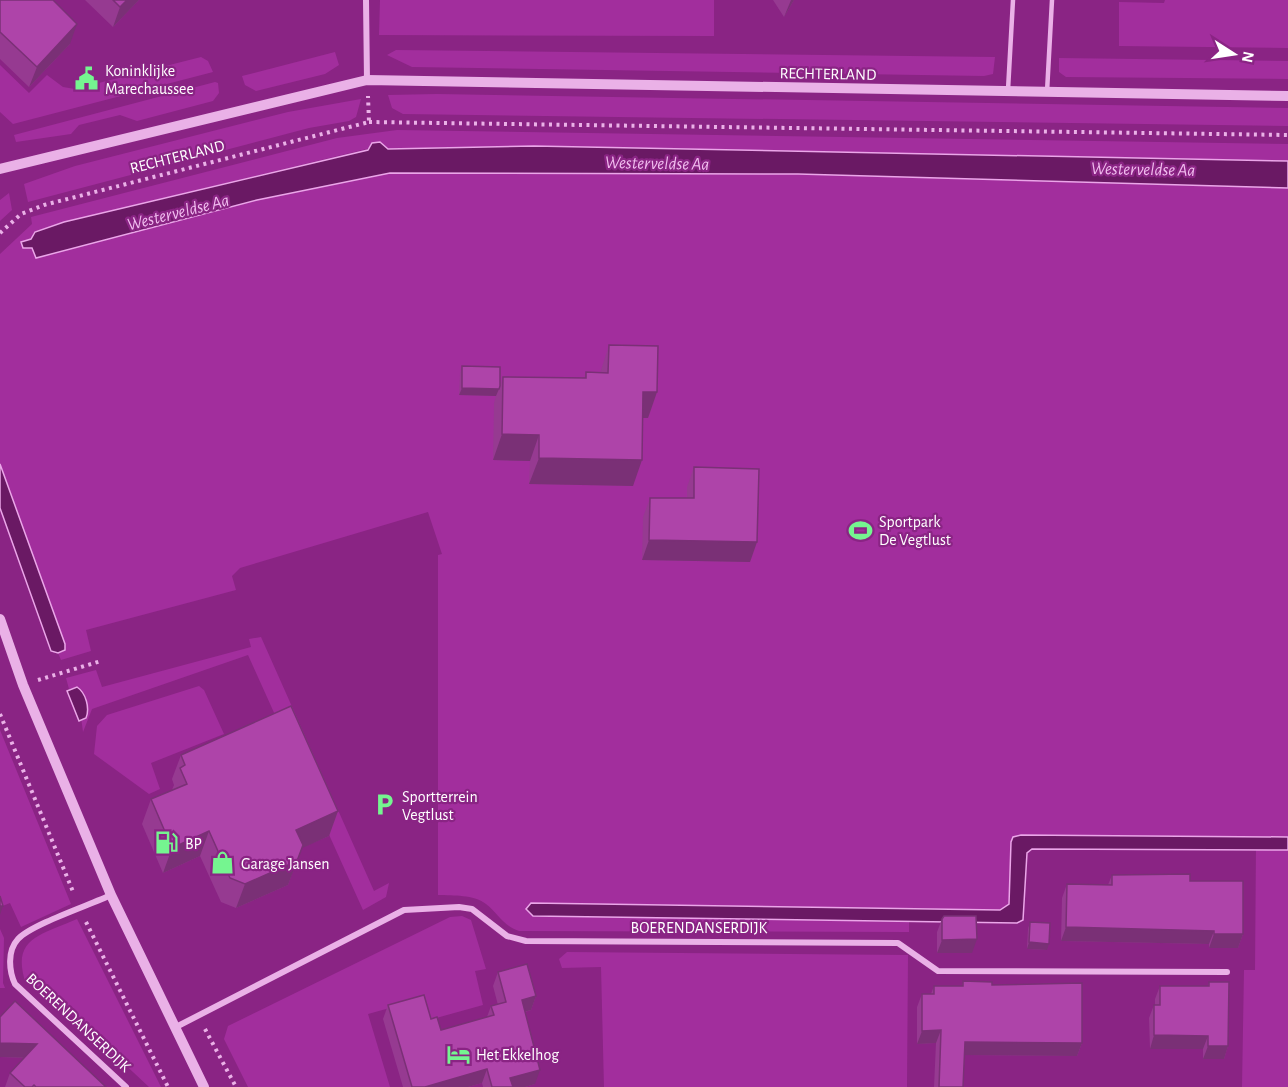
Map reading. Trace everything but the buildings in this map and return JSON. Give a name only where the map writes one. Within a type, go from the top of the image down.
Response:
[{"type":"street","points":[[366,0],[367,80]]},
{"type":"street","name":"RECHTERLAND","points":[[0,169],[367,80],[1288,96]]},
{"type":"street","points":[[0,619],[23,685],[111,895],[204,1087]]},
{"type":"street","name":"BOERENDANSERDIJK","points":[[111,895],[28,932],[12,948],[10,965],[15,984],[126,1087]]},
{"type":"street","name":"BOERENDANSERDIJK","points":[[174,1028],[404,910],[459,907],[472,909],[484,916],[507,936],[526,941],[898,943],[938,971],[1227,972]]},
{"type":"lane","points":[[1008,91],[1013,0]]},
{"type":"lane","points":[[1047,92],[1052,0]]},
{"type":"path","points":[[367,80],[369,122]]},
{"type":"path","name":"RECHTERLAND","points":[[0,233],[21,214],[44,206],[369,122],[1288,135]]},
{"type":"path","points":[[23,685],[101,661]]},
{"type":"path","points":[[199,1017],[236,1087]]},
{"type":"shaded area","points":[[380,0],[714,0],[714,36],[379,35]]},
{"type":"shaded area","points":[[1165,0],[1288,0],[1288,48],[1119,46],[1119,2],[1164,3]]},
{"type":"shaded area","points":[[396,50],[995,57],[993,74],[984,76],[412,67],[387,55]]},
{"type":"shaded area","points":[[335,52],[339,65],[325,74],[256,91],[245,85],[242,76]]},
{"type":"shaded area","points":[[201,57],[208,61],[213,72],[13,124],[0,112],[0,65],[29,93],[47,75],[63,87],[75,89]]},
{"type":"shaded area","points":[[1059,58],[1288,61],[1288,79],[1066,77],[1059,72]]},
{"type":"shaded area","points":[[218,83],[219,93],[213,101],[137,121],[120,115],[79,125],[71,134],[16,142],[14,135]]},
{"type":"shaded area","points":[[388,95],[1288,108],[1288,126],[403,114],[392,108]]},
{"type":"shaded area","points":[[361,99],[356,117],[349,121],[309,128],[28,202],[24,184],[75,166],[288,112]]},
{"type":"shaded area","name":"Sportpark De Vegtlust","points":[[397,130],[1288,144],[1288,161],[534,146],[388,149],[383,145],[64,222],[35,232],[31,239],[21,242],[32,248],[36,257],[257,200],[390,173],[798,174],[1288,188],[1288,837],[1021,835],[1011,842],[1009,904],[1000,910],[531,903],[526,909],[534,916],[909,921],[909,932],[519,931],[509,926],[481,901],[463,896],[438,895],[438,555],[442,554],[428,512],[240,568],[232,576],[236,590],[86,630],[91,651],[61,660],[58,653],[65,650],[65,644],[0,464],[0,254],[32,224],[31,217],[337,138]]},
{"type":"shaded area","points":[[9,193],[12,210],[0,221],[0,200]]},
{"type":"shaded area","points":[[261,637],[374,891],[389,883],[386,897],[363,910],[248,655],[92,709],[83,732],[77,687],[69,689],[66,678],[96,670],[102,687],[251,647],[249,639]]},
{"type":"shaded area","points":[[199,686],[204,690],[224,734],[151,763],[160,789],[149,794],[94,754],[97,726],[107,715]]},
{"type":"shaded area","points":[[0,730],[71,904],[21,927],[10,903],[0,907]]},
{"type":"shaded area","points":[[1256,843],[1288,844],[1288,1087],[1242,1087],[1244,970],[1255,970]]},
{"type":"shaded area","points":[[462,916],[471,920],[486,969],[475,971],[483,1005],[429,1020],[422,999],[368,1014],[390,1087],[248,1087],[224,1039],[228,1026],[450,917]]},
{"type":"shaded area","points":[[77,919],[161,1087],[149,1087],[42,987],[26,984],[22,956],[26,947],[41,934]]},
{"type":"shaded area","points":[[0,929],[4,938],[3,983],[5,988],[0,988]]},
{"type":"shaded area","points":[[567,952],[908,955],[907,1087],[604,1087],[601,967],[562,968],[559,959]]},
{"type":"water","name":"Westerveldse Aa","points":[[380,142],[388,149],[534,146],[1288,161],[1288,188],[798,174],[390,173],[257,200],[36,258],[32,248],[23,248],[21,242],[31,239],[35,232],[64,222],[368,150],[372,143]]},
{"type":"water","points":[[0,464],[65,644],[65,650],[58,653],[51,651],[0,508]]},
{"type":"water","points":[[77,687],[85,697],[88,710],[86,718],[79,721],[67,691]]},
{"type":"water","points":[[1021,835],[1288,837],[1288,850],[1032,849],[1027,853],[1023,920],[1017,923],[533,916],[526,909],[531,903],[1000,910],[1009,904],[1011,842],[1013,837]]},
{"type":"place","name":"Koninklijke Marechaussee","points":[[87,79]]},
{"type":"place","name":"Sportpark De Vegtlust","points":[[861,530]]},
{"type":"place","name":"Sportterrein Vegtlust","points":[[384,805]]},
{"type":"place","name":"BP","points":[[167,843]]},
{"type":"place","name":"Garage Jansen","points":[[223,863]]},
{"type":"place","name":"Het Ekkelhog","points":[[458,1054]]}]
